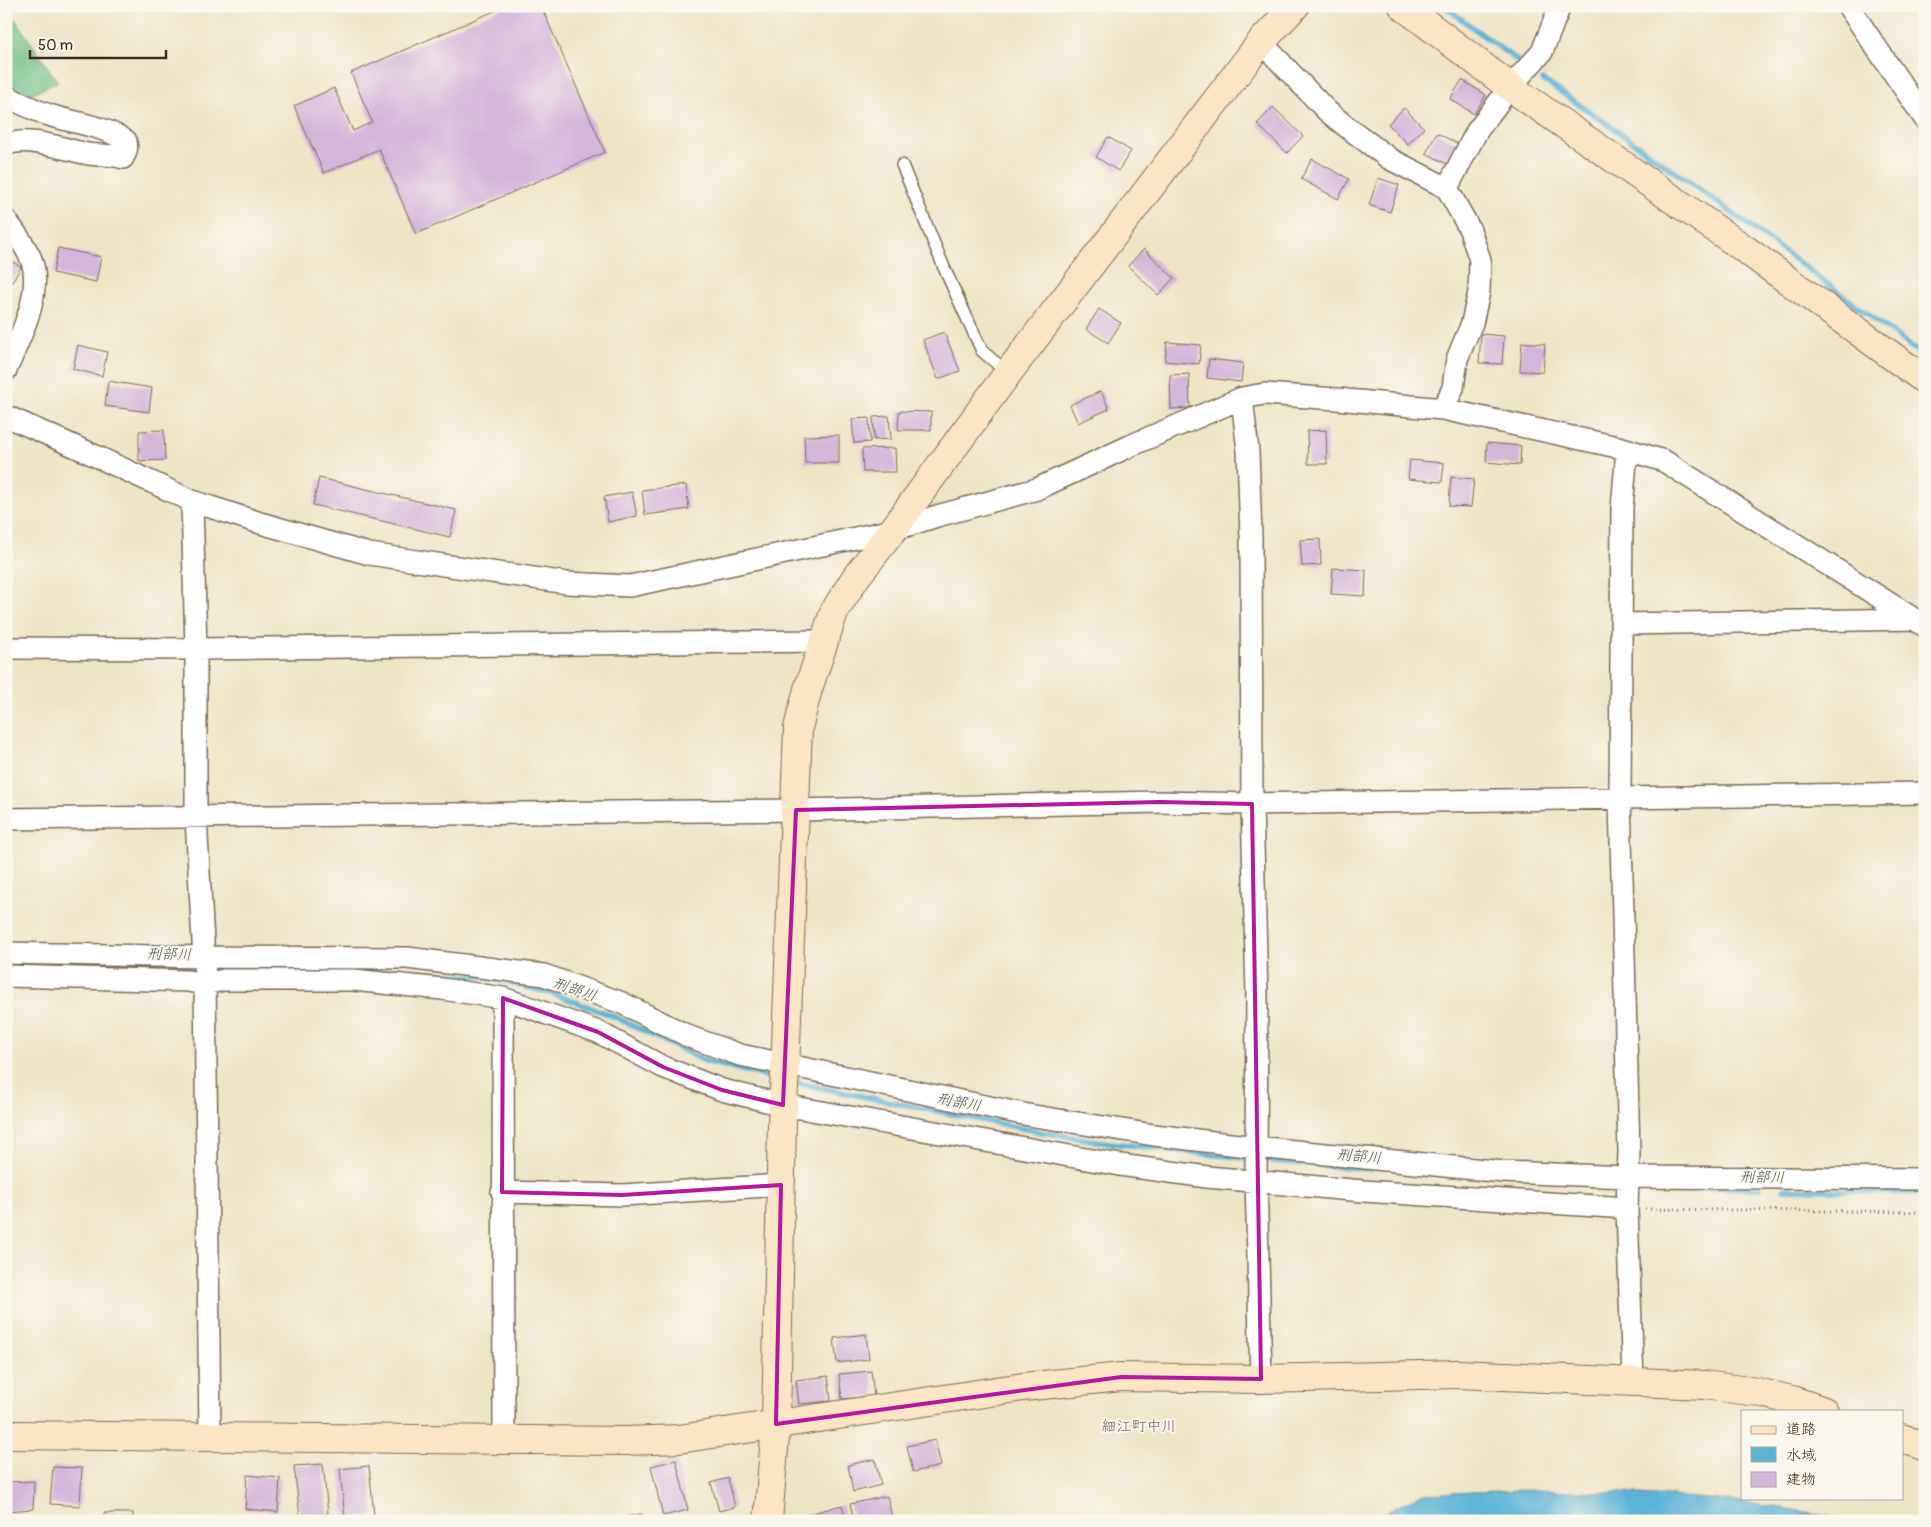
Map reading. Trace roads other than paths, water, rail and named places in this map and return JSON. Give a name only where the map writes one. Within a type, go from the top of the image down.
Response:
[{"type":"street","points":[[768,1521],[776,1424],[783,1103],[798,728],[808,688],[824,640],[834,612],[856,576],[893,530],[1008,373],[1261,42],[1295,6]]},
{"type":"street","points":[[1403,6],[1510,87],[1742,247],[1925,380]]},
{"type":"street","points":[[1447,188],[1477,131],[1510,87],[1542,52],[1560,6]]},
{"type":"street","points":[[1848,6],[1925,119]]},
{"type":"street","points":[[1261,42],[1328,112],[1390,159],[1447,188],[1470,230],[1480,260],[1479,292],[1472,323],[1457,359],[1453,388],[1443,409]]},
{"type":"street","points":[[6,96],[48,114],[121,138],[126,142],[127,153],[124,158],[87,154],[25,142],[6,145]]},
{"type":"street","points":[[6,220],[30,257],[35,272],[35,282],[22,330],[6,370]]},
{"type":"street","points":[[6,416],[192,501],[369,554],[567,583],[630,586],[893,530],[1037,489],[1132,445],[1242,398],[1264,394],[1443,409],[1627,450],[1664,461],[1919,622]]},
{"type":"street","points":[[1242,398],[1248,451],[1251,537],[1252,804],[1257,995],[1256,1149],[1261,1379]]},
{"type":"street","points":[[1627,450],[1622,508],[1620,798],[1629,1152],[1627,1208],[1633,1382]]},
{"type":"street","points":[[192,501],[196,649],[196,818],[204,971],[210,1438]]},
{"type":"street","points":[[1621,624],[1919,622]]},
{"type":"street","points":[[6,648],[196,649],[824,640]]},
{"type":"street","points":[[6,819],[796,810],[1160,802],[1252,804],[1925,793]]},
{"type":"street","points":[[6,953],[204,971],[407,958],[544,975],[622,1003],[690,1037],[740,1055],[785,1067],[1028,1115],[1256,1149],[1504,1172],[1627,1177],[1925,1179]]},
{"type":"street","points":[[6,976],[188,981],[204,971]]},
{"type":"street","points":[[204,971],[224,980],[353,980],[442,989],[503,998],[598,1032],[663,1067],[722,1090],[1120,1165],[1207,1177],[1257,1178],[1372,1191],[1627,1208]]},
{"type":"street","points":[[503,998],[504,1439]]},
{"type":"street","points":[[502,1192],[622,1195],[782,1185]]},
{"type":"street","points":[[6,1435],[626,1441],[679,1439],[1023,1387],[1121,1377],[1261,1379],[1458,1374],[1704,1385],[1757,1392],[1792,1400],[1821,1410]]},
{"type":"street","points":[[1904,1439],[1925,1446]]},
{"type":"lane","points":[[902,164],[945,270],[982,351],[1008,373]]},
{"type":"water","points":[[1522,1490],[1688,1497],[1770,1506],[1852,1521],[1351,1521],[1376,1518],[1421,1494]]},
{"type":"waterway","points":[[1444,6],[1523,65]]},
{"type":"waterway","points":[[1543,80],[1688,181],[1925,357]]},
{"type":"waterway","name":"刑部川","points":[[6,964],[227,970]]},
{"type":"waterway","name":"刑部川","points":[[361,970],[483,977],[551,993],[611,1015],[705,1061],[778,1079]]},
{"type":"waterway","name":"刑部川","points":[[792,1082],[1041,1132],[1102,1142],[1271,1161],[1370,1169]]},
{"type":"waterway","name":"刑部川","points":[[1646,1188],[1760,1188]]},
{"type":"waterway","name":"刑部川","points":[[1784,1189],[1925,1193]]},
{"type":"district","name":"細江町中川","points":[[1139,1426]]}]
